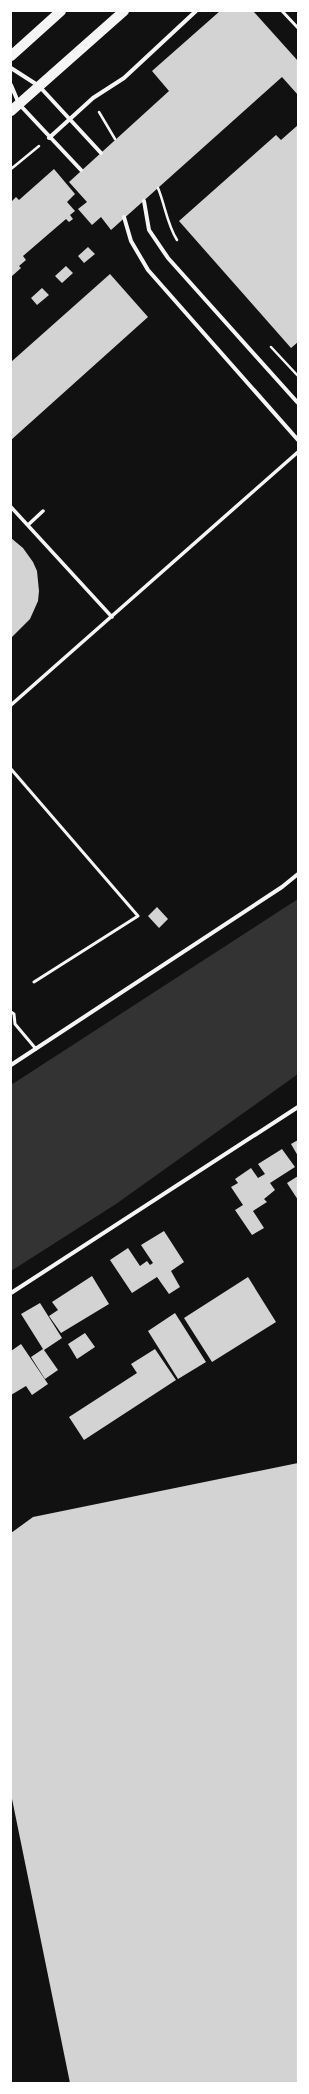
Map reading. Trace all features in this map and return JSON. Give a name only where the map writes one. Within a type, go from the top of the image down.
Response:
[{"type":"main road","points":[[11,56],[61,11]]},
{"type":"main road","points":[[15,108],[124,11]]},
{"type":"street","points":[[49,138],[93,98],[124,78],[196,11]]},
{"type":"street","points":[[11,68],[39,86],[100,153]]},
{"type":"street","points":[[11,85],[15,108],[49,138],[81,170]]},
{"type":"street","points":[[144,201],[149,230],[168,258],[298,403]]},
{"type":"street","points":[[124,217],[131,241],[148,270],[298,440]]},
{"type":"street","points":[[11,705],[298,452]]},
{"type":"street","points":[[11,507],[112,617]]},
{"type":"street","points":[[28,525],[44,511]]},
{"type":"street","points":[[11,1065],[282,887],[298,874]]},
{"type":"street","points":[[11,1293],[298,1107]]},
{"type":"lane","points":[[282,11],[298,28]]},
{"type":"lane","points":[[11,770],[138,916],[34,982]]},
{"type":"lane","points":[[11,1012],[14,1014],[13,1024],[36,1049]]},
{"type":"path","points":[[105,119],[116,139]]},
{"type":"path","points":[[11,168],[49,138]]},
{"type":"path","points":[[158,188],[165,205],[169,226],[180,246]]},
{"type":"path","points":[[267,343],[298,376]]},
{"type":"shaded area","points":[[298,899],[298,1074],[116,1204],[11,1271],[11,1085]]},
{"type":"building","points":[[220,11],[253,11],[298,61],[298,95],[282,77],[111,230],[101,217],[92,225],[78,209],[87,202],[69,182],[169,91],[152,71]]},
{"type":"building","points":[[298,125],[298,342],[291,348],[179,221],[276,135],[281,140]]},
{"type":"building","points":[[54,169],[75,194],[67,202],[75,211],[70,215],[73,219],[69,222],[66,219],[23,256],[26,260],[19,266],[21,268],[12,276],[11,202],[16,197],[19,200]]},
{"type":"building","points":[[88,247],[95,254],[84,263],[78,256]]},
{"type":"building","points":[[66,266],[73,273],[62,283],[55,276]]},
{"type":"building","points":[[110,274],[148,317],[11,440],[11,362]]},
{"type":"building","points":[[42,288],[49,295],[37,305],[31,298]]},
{"type":"building","points":[[11,538],[23,548],[33,562],[37,571],[39,591],[38,601],[30,619],[11,638]]},
{"type":"building","points":[[157,907],[168,919],[159,928],[148,916]]},
{"type":"building","points":[[298,1140],[298,1156],[291,1144]]},
{"type":"building","points":[[282,1149],[295,1167],[270,1183],[275,1190],[264,1199],[267,1202],[253,1211],[264,1228],[252,1235],[235,1210],[243,1205],[231,1187],[238,1183],[235,1179],[251,1168],[258,1178],[265,1174],[258,1164]]},
{"type":"building","points":[[298,1176],[298,1200],[287,1183]]},
{"type":"building","points":[[164,1231],[184,1262],[171,1271],[180,1287],[169,1294],[157,1277],[132,1293],[110,1260],[128,1248],[140,1266],[147,1261],[150,1265],[153,1263],[141,1245]]},
{"type":"building","points":[[92,1276],[109,1304],[61,1333],[49,1316],[58,1310],[52,1302]]},
{"type":"building","points":[[248,1277],[276,1322],[212,1362],[184,1318]]},
{"type":"building","points":[[40,1303],[62,1338],[44,1350],[58,1370],[45,1379],[31,1357],[43,1349],[21,1314]]},
{"type":"building","points":[[175,1313],[206,1362],[178,1379],[148,1331]]},
{"type":"building","points":[[85,1333],[95,1347],[77,1359],[68,1344]]},
{"type":"building","points":[[21,1344],[48,1384],[32,1395],[26,1386],[11,1395],[11,1351]]},
{"type":"building","points":[[155,1349],[176,1380],[84,1440],[69,1417],[137,1373],[131,1364]]},
{"type":"building","points":[[298,1463],[298,2083],[70,2083],[11,1794],[11,1533],[33,1517]]}]
